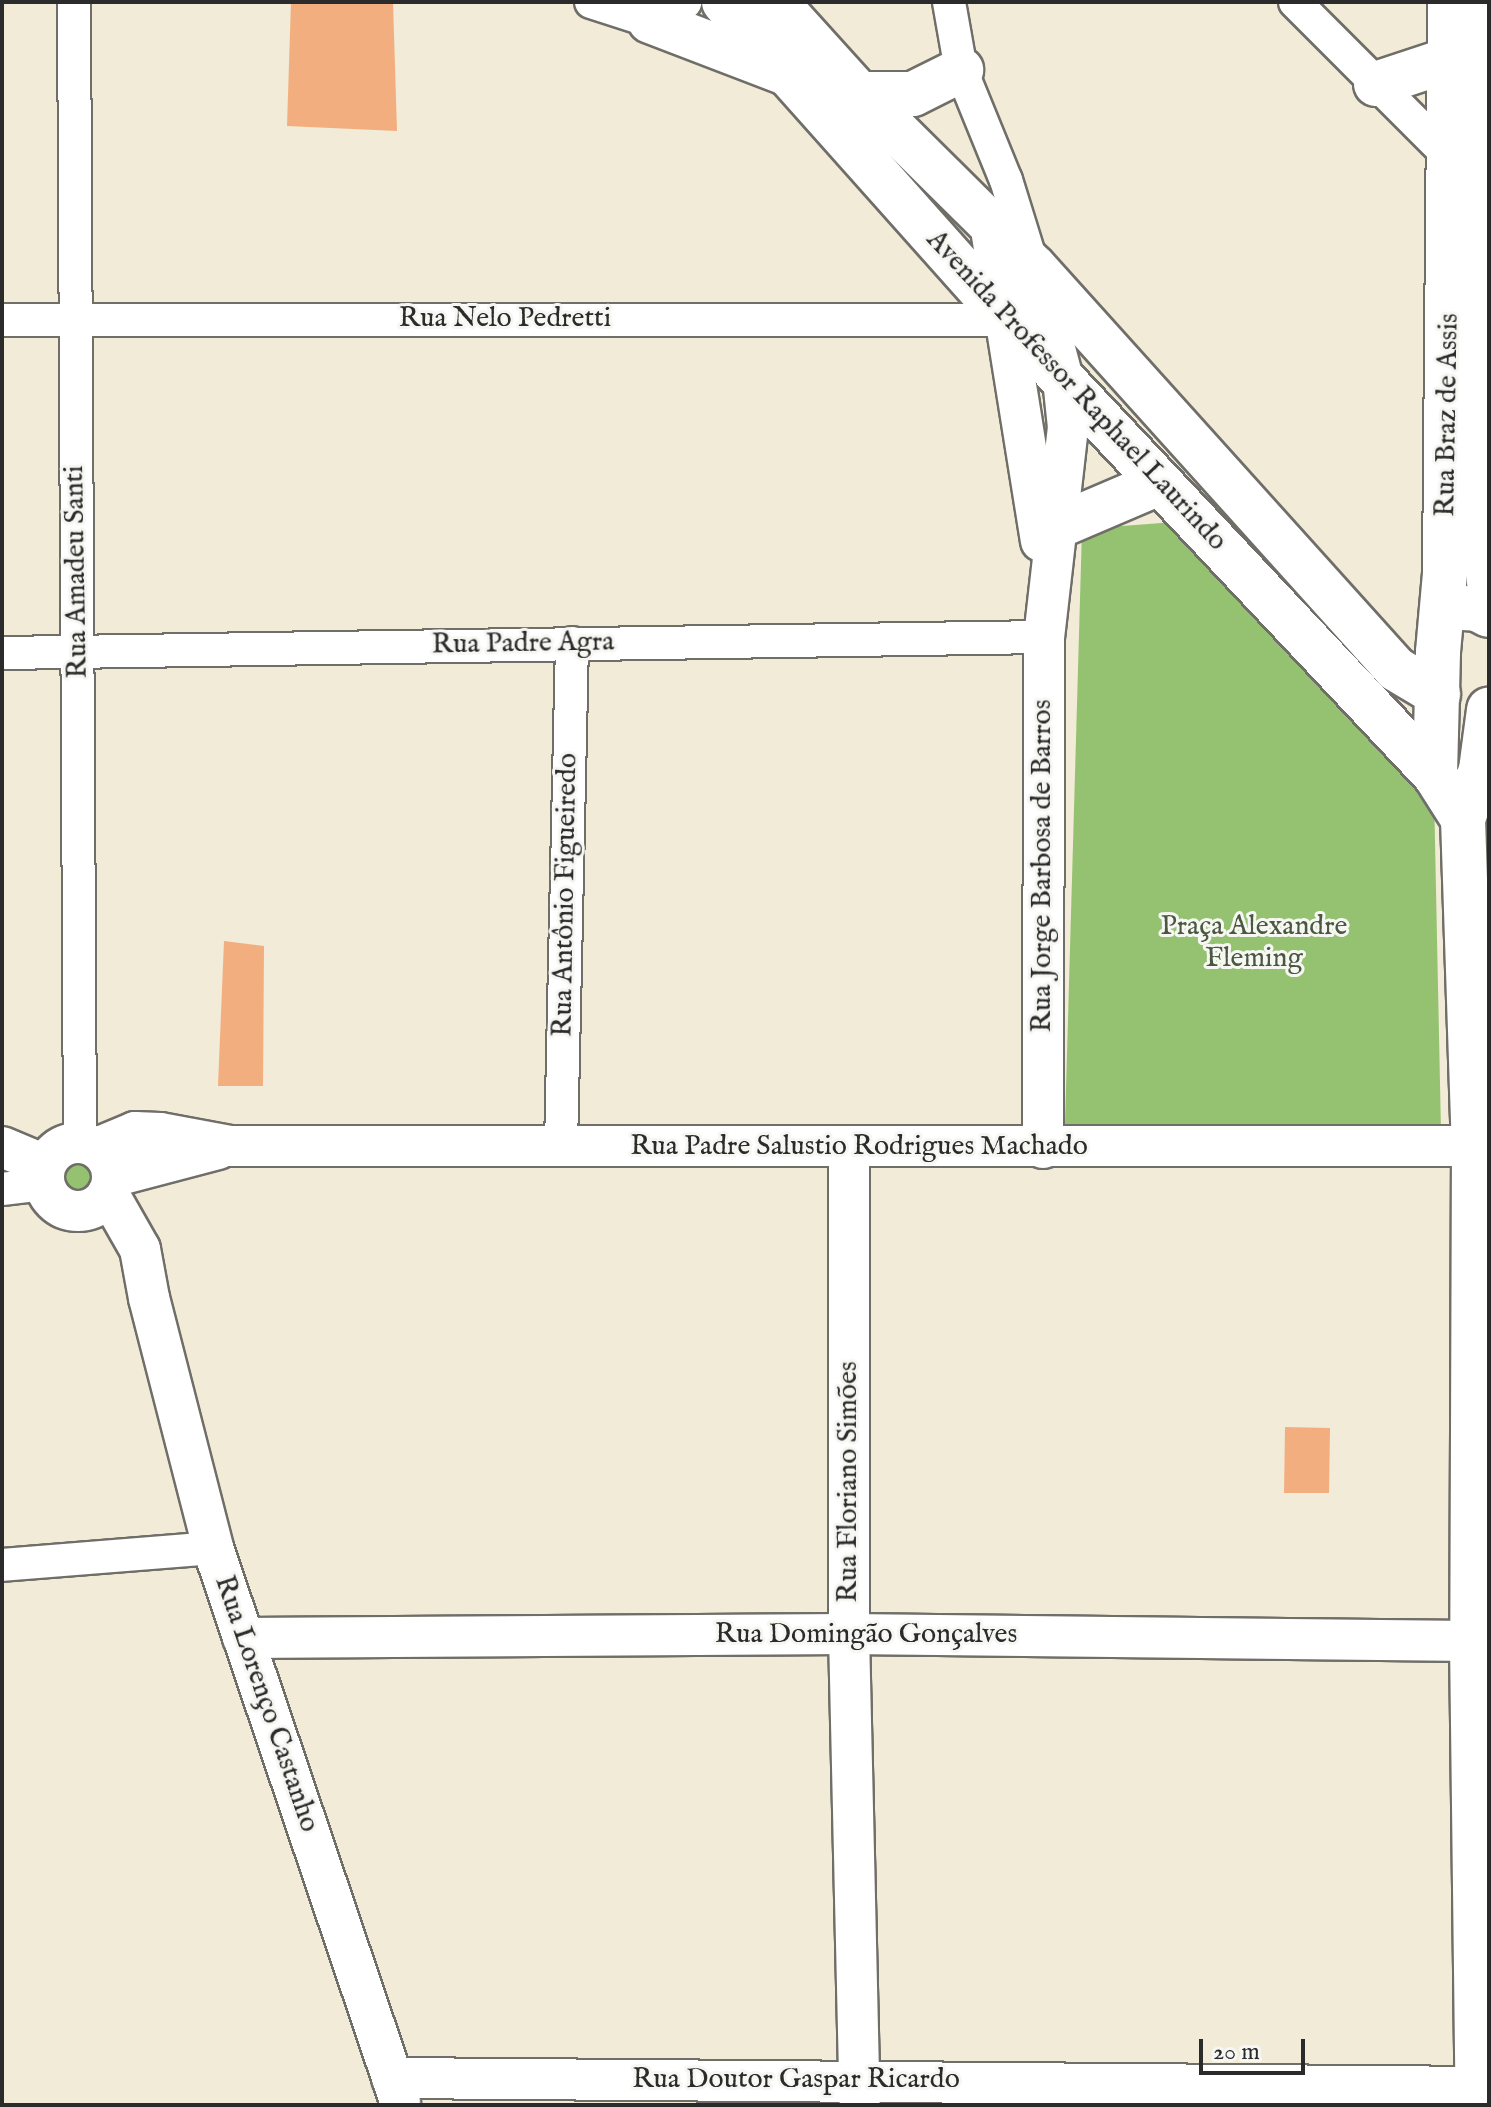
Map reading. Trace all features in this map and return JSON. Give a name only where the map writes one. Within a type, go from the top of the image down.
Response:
[{"type":"main road","name":"Avenida Professor Raphael Laurindo","points":[[724,2],[1007,320],[1435,775]]},
{"type":"main road","name":"Avenida Professor Raphael Laurindo","points":[[776,2],[859,94],[1033,266],[1396,669],[1438,694],[1464,696],[1489,710]]},
{"type":"main road","name":"Rua Braz de Assis","points":[[1450,2],[1451,59],[1466,169],[1489,582]]},
{"type":"main road","name":"Rua Braz de Assis","points":[[1435,775],[1438,652],[1444,607],[1466,169],[1483,2]]},
{"type":"main road","points":[[668,11],[790,75]]},
{"type":"main road","points":[[1376,84],[1451,59]]},
{"type":"main road","points":[[859,94],[913,94],[961,70]]},
{"type":"main road","points":[[1056,527],[1159,483]]},
{"type":"main road","points":[[1444,607],[1477,609],[1489,615]]},
{"type":"main road","points":[[1482,2093],[1482,1145],[1463,819],[1481,770],[1489,710]]},
{"type":"main road","points":[[1435,775],[1453,783],[1481,770]]},
{"type":"main road","points":[[1435,775],[1463,819]]},
{"type":"street","name":"Rua Amadeu Santi","points":[[74,2],[78,651],[96,1174]]},
{"type":"street","points":[[591,2],[668,11]]},
{"type":"street","name":"Rua Jorge Barbosa de Barros","points":[[949,2],[961,70],[1006,180],[1033,266],[1063,379],[1068,427],[1044,637],[1043,1148]]},
{"type":"street","points":[[1295,2],[1466,169]]},
{"type":"street","points":[[990,223],[1006,180]]},
{"type":"street","name":"Rua Jorge Barbosa de Barros","points":[[990,223],[1049,585]]},
{"type":"street","name":"Rua Nelo Pedretti","points":[[2,320],[1007,320]]},
{"type":"street","name":"Rua Padre Agra","points":[[2,653],[1044,637]]},
{"type":"street","name":"Rua Antônio Figueiredo","points":[[561,1147],[572,643]]},
{"type":"street","name":"Rua Padre Salustio Rodrigues Machado","points":[[45,1174],[53,1153],[66,1145],[96,1174],[135,1132],[160,1133],[230,1146],[1043,1148],[1482,1145]]},
{"type":"street","points":[[2,1147],[45,1174],[51,1199],[65,1209],[96,1174]]},
{"type":"street","name":"Rua Floriano Simões","points":[[849,1147],[849,1634],[860,2093]]},
{"type":"street","points":[[2,1189],[45,1174]]},
{"type":"street","name":"Rua Lorenço Castanho","points":[[96,1174],[140,1249],[149,1298],[213,1548],[396,2092]]},
{"type":"street","points":[[2,1565],[213,1548]]},
{"type":"street","name":"Rua Domingão Gonçalves","points":[[243,1638],[849,1634],[1480,1641]]},
{"type":"street","name":"Rua Doutor Gaspar Ricardo","points":[[396,2092],[1482,2093]]},
{"type":"green space","name":"Praça Alexandre Fleming","points":[[1175,522],[1434,793],[1441,1132],[1065,1124],[1082,529]]},
{"type":"green space","points":[[73,1151],[102,1167],[92,1198],[82,1203],[70,1202],[53,1187],[55,1164]]},
{"type":"building","points":[[291,2],[393,2],[397,131],[287,126]]},
{"type":"building","points":[[224,941],[264,946],[263,1086],[218,1086]]},
{"type":"building","points":[[1285,1427],[1330,1428],[1329,1493],[1284,1493]]}]
